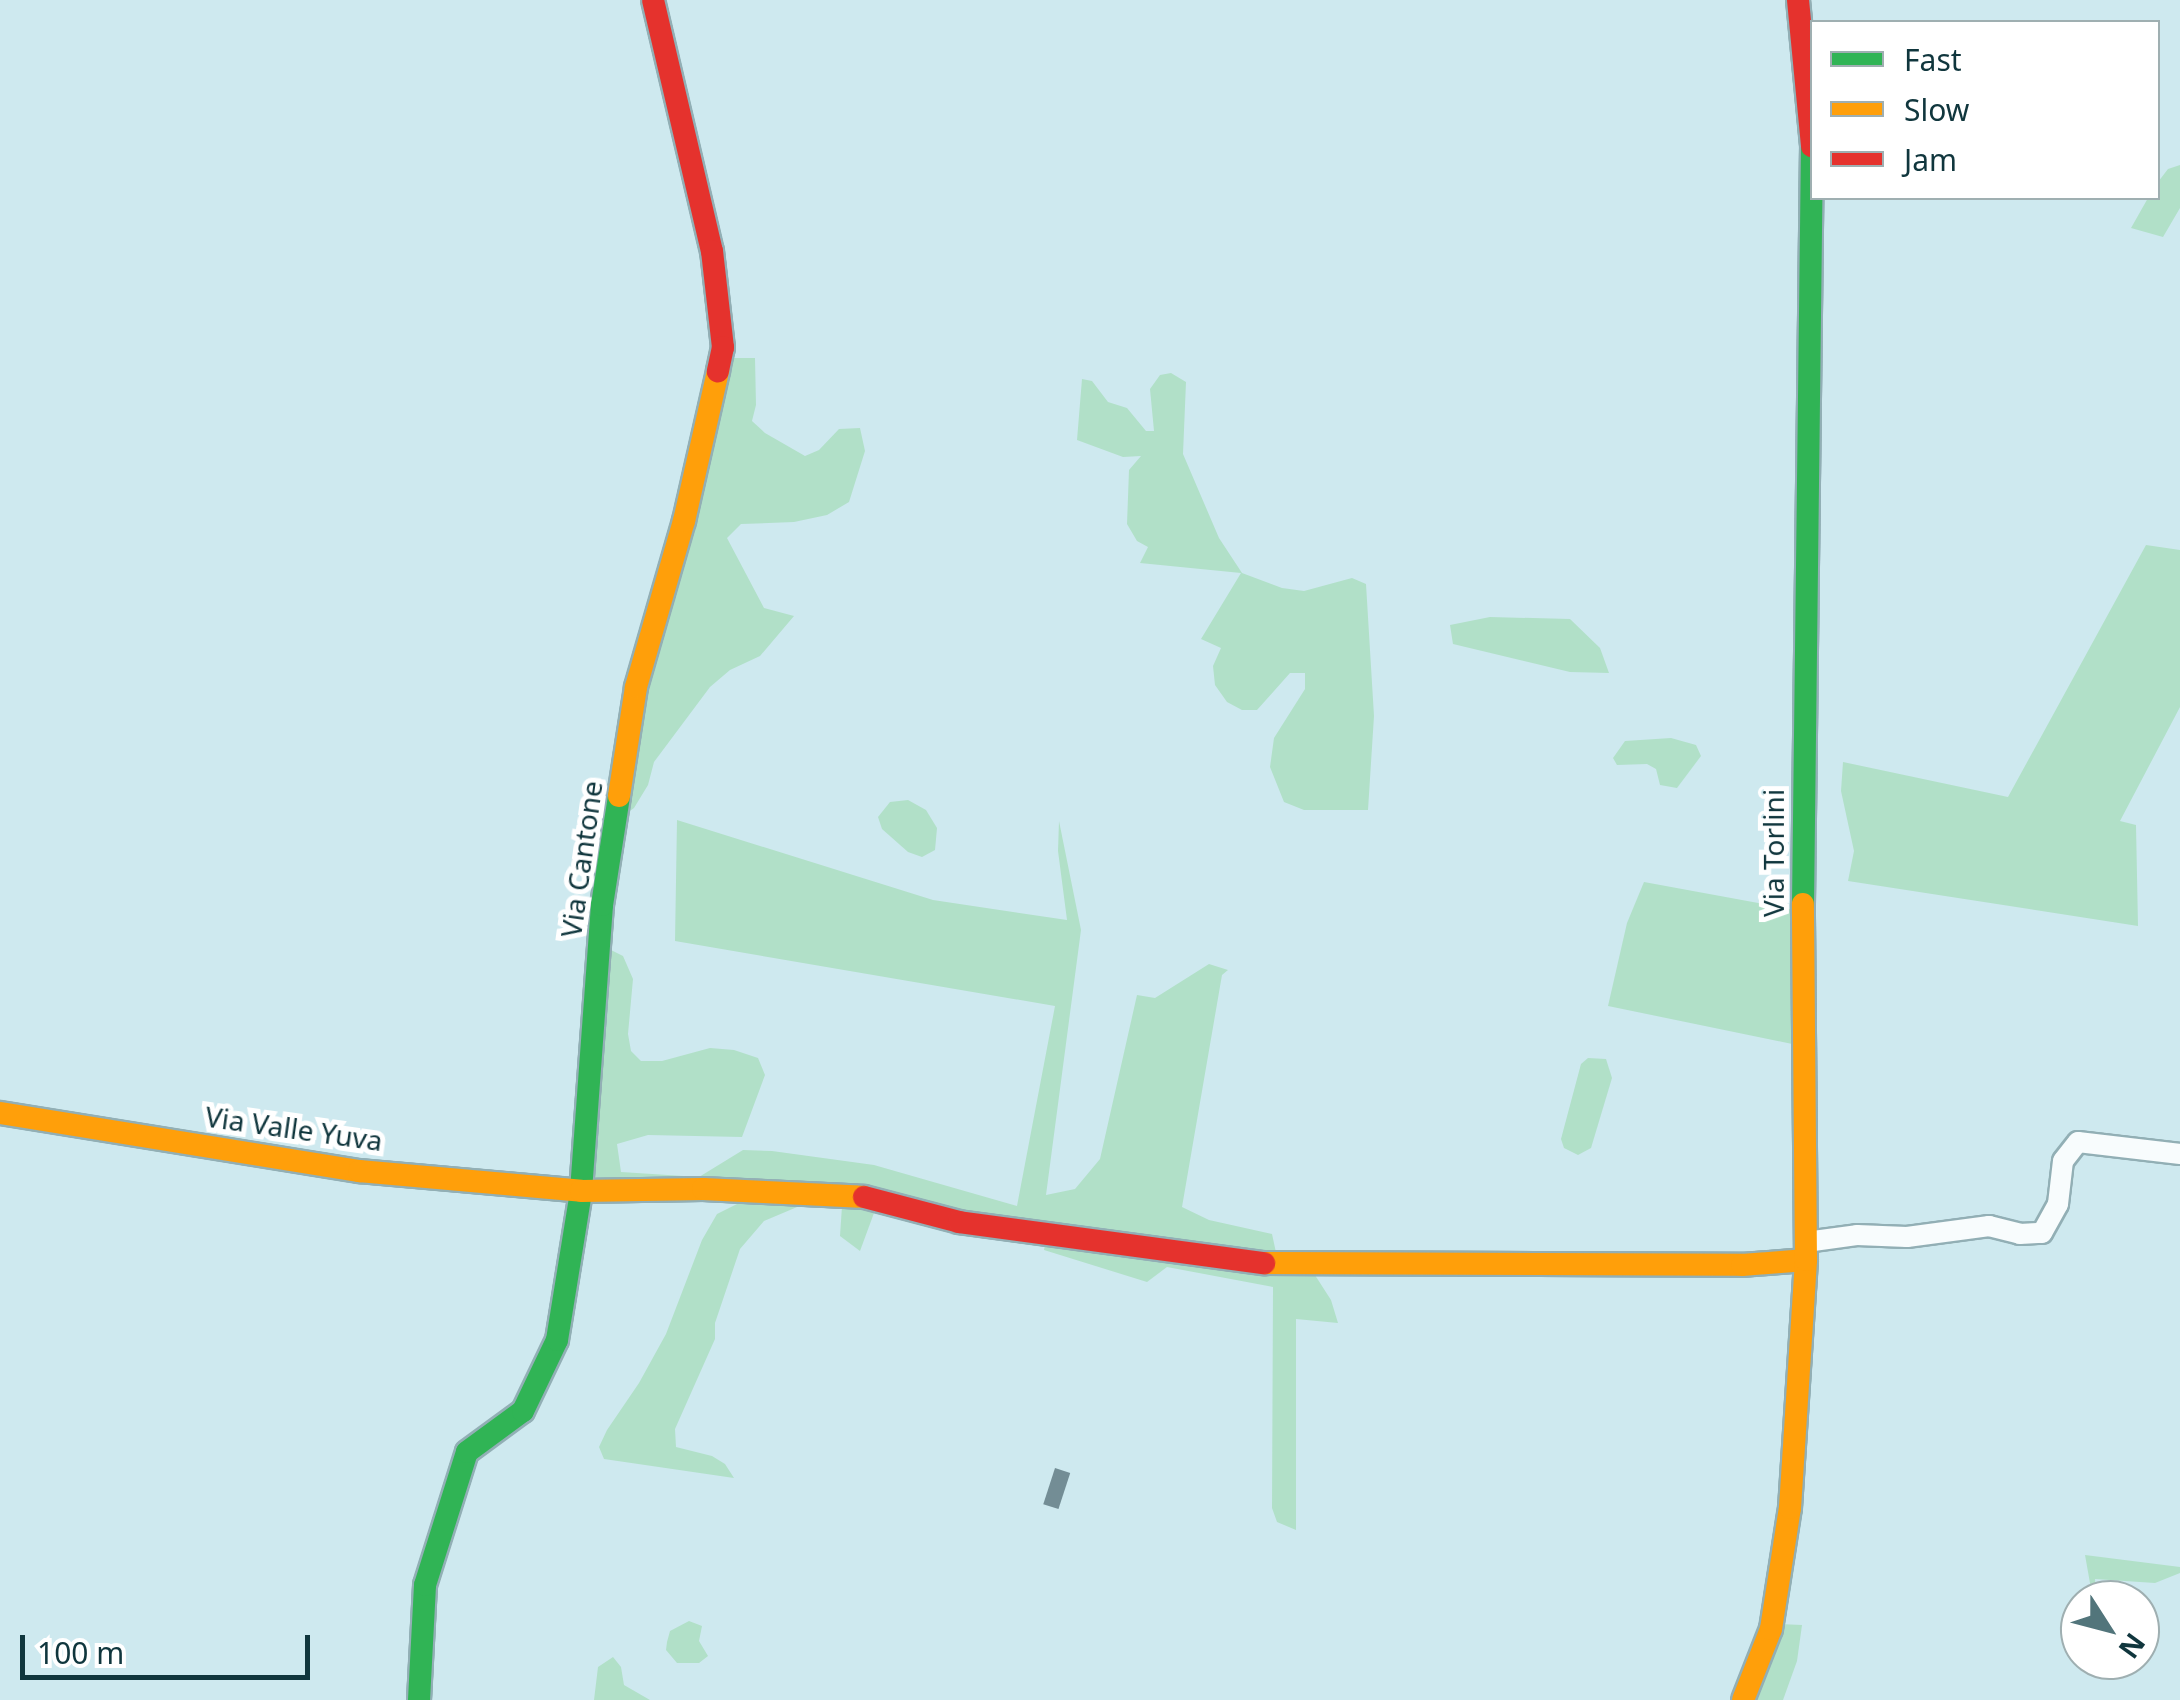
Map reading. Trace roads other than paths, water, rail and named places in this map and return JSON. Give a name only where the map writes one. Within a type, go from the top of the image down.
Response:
[{"type":"street","name":"Via Cantone","points":[[419,1700],[425,1585],[467,1452],[523,1412],[557,1340],[581,1191],[602,905],[636,686],[684,521],[723,347],[712,251],[653,0]]},
{"type":"street","name":"Via Torlini","points":[[1798,0],[1810,105]]},
{"type":"street","name":"Via Torlini","points":[[1743,1700],[1771,1629],[1790,1508],[1806,1251],[1802,837],[1811,200]]},
{"type":"street","name":"Via Valle Yuva","points":[[0,1113],[359,1172],[474,1178],[581,1191],[859,1196],[959,1222],[1241,1264],[1742,1264],[1806,1251]]},
{"type":"street","points":[[1806,1251],[1857,1235],[1907,1237],[1989,1226],[2042,1233],[2058,1204],[2063,1161],[2078,1142],[2180,1154]]}]
